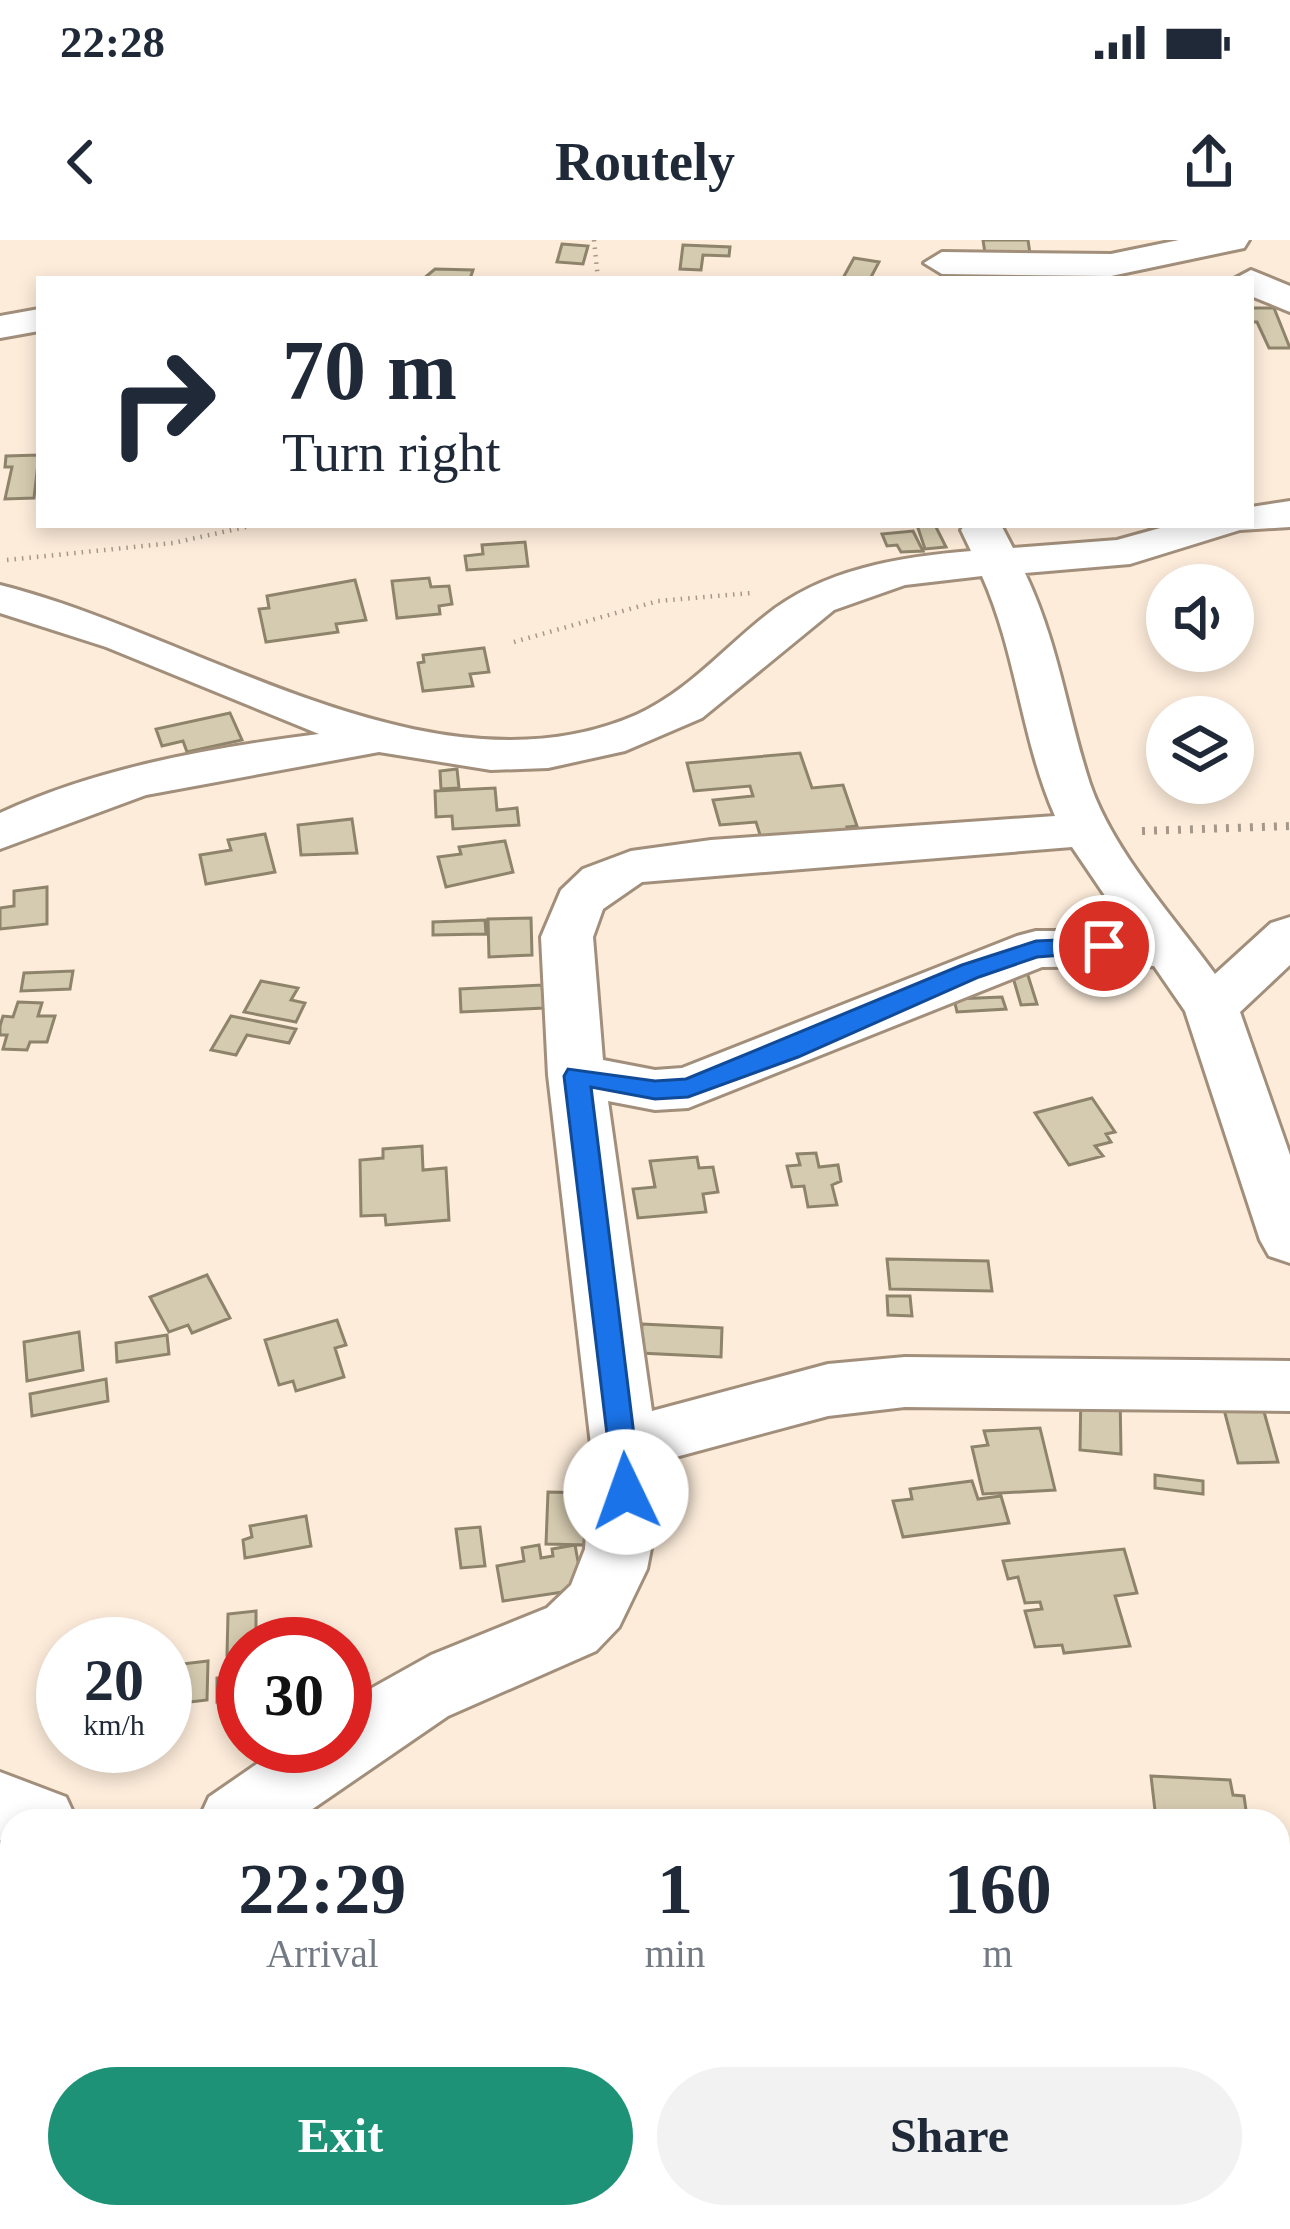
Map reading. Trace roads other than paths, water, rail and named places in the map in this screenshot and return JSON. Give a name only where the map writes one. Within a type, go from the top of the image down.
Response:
[{"type":"street","points":[[942,261],[1064,267],[1142,248],[1231,240]]},
{"type":"street","points":[[1193,246],[1242,276]]},
{"type":"street","points":[[1254,283],[1290,302]]},
{"type":"street","points":[[0,327],[36,321]]},
{"type":"street","points":[[1254,520],[1290,514]]},
{"type":"street","points":[[0,598],[120,637],[306,717],[391,740],[468,751],[547,753],[603,741],[698,699],[776,631],[837,591],[988,542],[1123,553],[1211,528]]},
{"type":"street","points":[[988,542],[1029,630],[1066,785],[1086,830],[1211,1007],[1290,1240]]},
{"type":"street","points":[[0,832],[94,794],[165,774],[391,740]]},
{"type":"street","points":[[372,1723],[568,1631],[593,1610],[616,1568],[626,1492],[624,1445],[577,1076],[567,937],[579,902],[601,881],[631,867],[711,856],[1086,830]]},
{"type":"street","points":[[1211,1007],[1290,935]]},
{"type":"street","points":[[577,1076],[655,1090],[688,1088],[1036,949],[1172,948]]},
{"type":"street","points":[[624,1445],[828,1390],[904,1382],[1290,1386]]},
{"type":"street","points":[[252,1809],[303,1773]]}]
